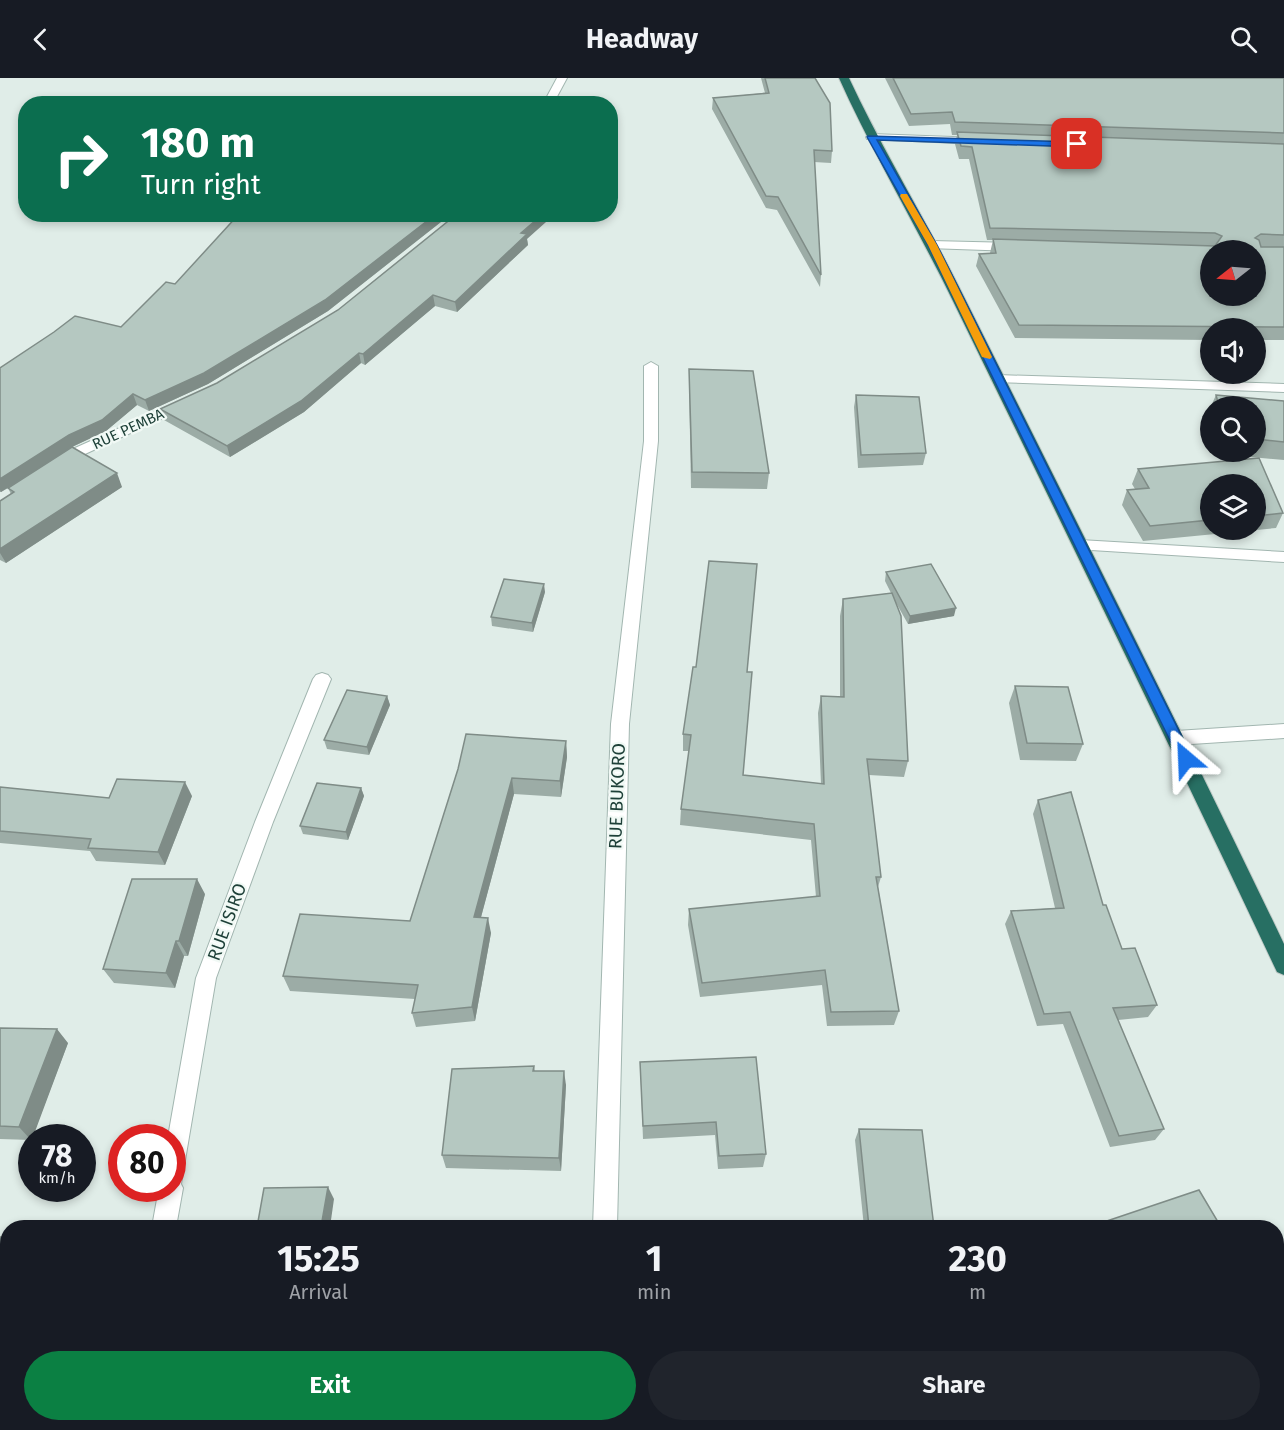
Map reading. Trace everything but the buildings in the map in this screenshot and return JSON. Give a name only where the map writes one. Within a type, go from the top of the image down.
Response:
[{"type":"highway","points":[[844,78],[871,137],[932,245],[1176,738],[1284,966]]},
{"type":"street","points":[[552,96],[561,78]]},
{"type":"street","points":[[871,137],[989,141]]},
{"type":"street","points":[[932,245],[1025,247]]},
{"type":"street","name":"RUE BUKORO","points":[[605,1220],[620,723],[651,441],[651,366]]},
{"type":"street","points":[[998,379],[1284,388]]},
{"type":"street","name":"RUE PEMBA","points":[[50,470],[80,451],[193,399]]},
{"type":"street","points":[[1080,545],[1284,557]]},
{"type":"street","name":"RUE ISIRO","points":[[181,1124],[206,978],[264,822],[322,679]]},
{"type":"street","points":[[1176,738],[1284,731]]},
{"type":"street","points":[[165,1220],[168,1202]]},
{"type":"slow traffic","points":[[904,196],[932,245],[987,357]]},
{"type":"route","points":[[1077,144],[871,137],[932,245],[1186,759]]}]
